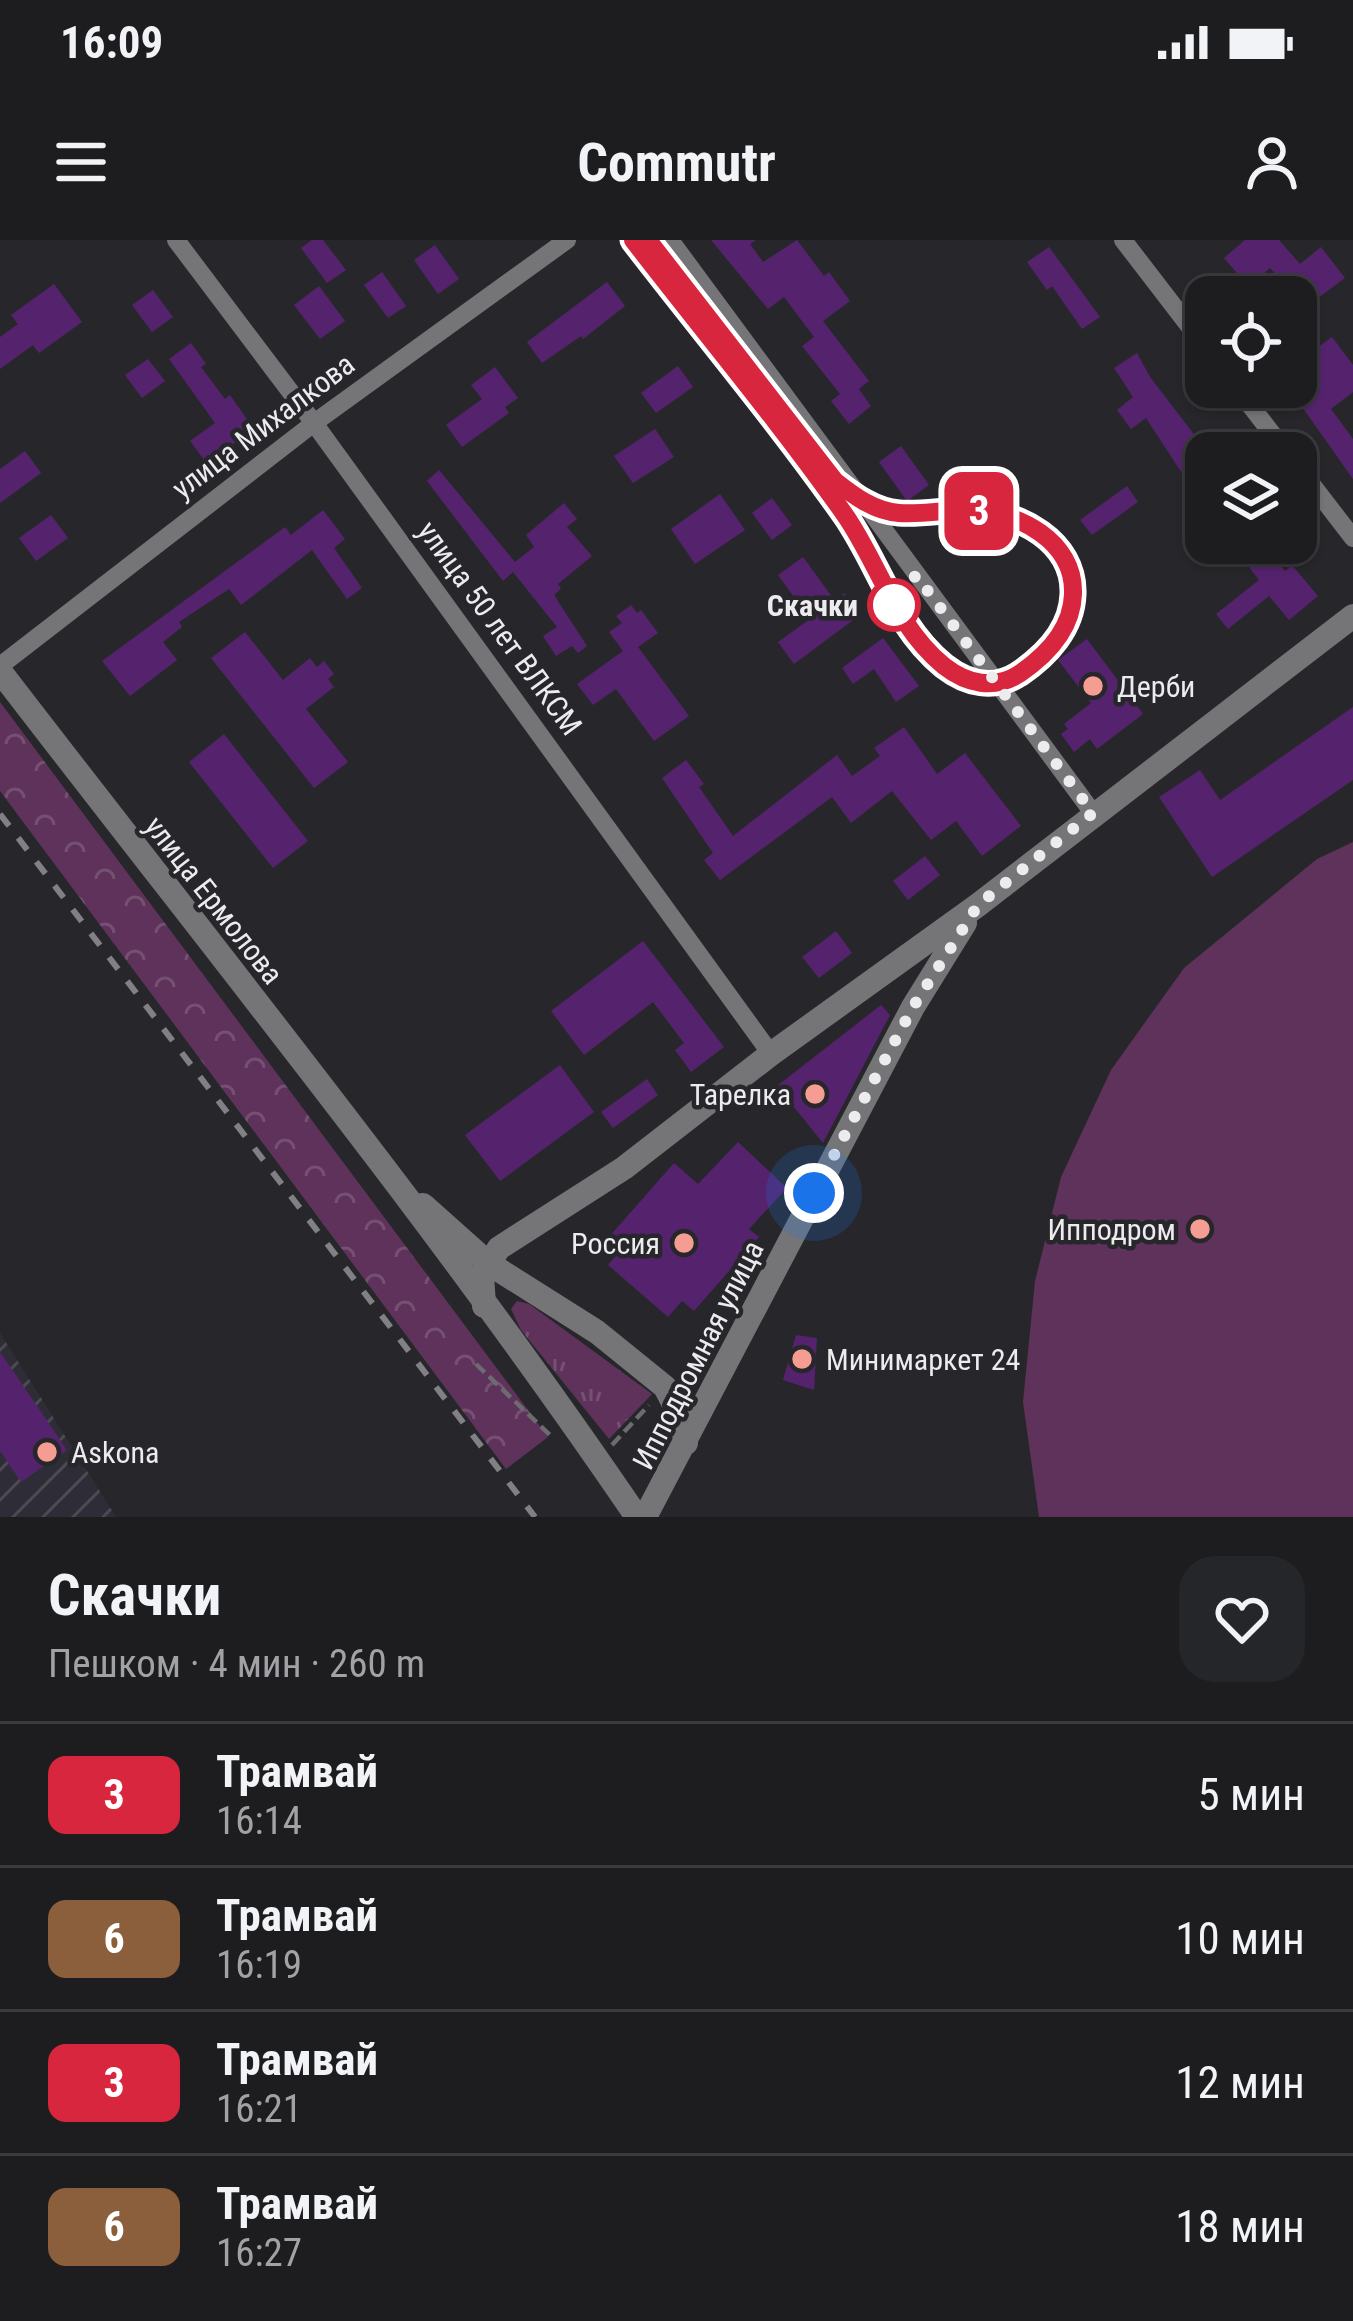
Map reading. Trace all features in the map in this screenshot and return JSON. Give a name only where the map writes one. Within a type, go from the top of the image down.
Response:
[{"type":"street","name":"улица 50 лет ВЛКСМ","points":[[176,240],[314,423],[770,1054]]},
{"type":"street","name":"улица Михалкова","points":[[0,668],[314,423],[566,240]]},
{"type":"street","points":[[670,240],[1093,813]]},
{"type":"street","points":[[1123,240],[1185,321]]},
{"type":"street","points":[[1252,408],[1271,432]]},
{"type":"street","points":[[1317,491],[1353,538]]},
{"type":"street","name":"Ипподромная улица","points":[[488,1263],[499,1248],[611,1178],[770,1054],[978,905],[1353,616]]},
{"type":"street","name":"улица Ермолова","points":[[0,668],[381,1166],[641,1517]]},
{"type":"street","name":"Ипподромная улица","points":[[641,1517],[686,1443],[913,1007],[978,905]]},
{"type":"street","name":"улица Ермолова","points":[[381,1166],[488,1263],[597,1332],[665,1387]]},
{"type":"street","points":[[484,1306],[481,1286],[488,1263]]},
{"type":"street","points":[[665,1387],[679,1414],[686,1443]]},
{"type":"path","points":[[600,1458],[696,1360]]},
{"type":"path","points":[[476,1364],[556,1441]]},
{"type":"shaded area","points":[[0,1333],[116,1517],[0,1517]]},
{"type":"green space","points":[[0,702],[548,1437],[506,1469],[0,791]]},
{"type":"green space","name":"Ипподpом","points":[[1353,842],[1353,1517],[1039,1517],[1023,1402],[1035,1281],[1061,1177],[1111,1070],[1184,968],[1317,859]]},
{"type":"green space","points":[[517,1301],[529,1304],[652,1394],[609,1439],[521,1330],[511,1309]]},
{"type":"building","points":[[312,240],[323,240],[346,270],[327,283],[301,248]]},
{"type":"building","points":[[711,240],[756,240],[750,244],[763,262],[797,240],[824,276],[829,272],[850,301],[823,321],[869,381],[859,389],[871,406],[849,424],[831,401],[840,394],[802,346],[814,337],[784,297],[768,309]]},
{"type":"building","points":[[1245,240],[1279,240],[1300,264],[1321,247],[1345,278],[1317,299],[1317,276],[1277,276],[1270,268],[1261,276],[1240,276],[1224,258]]},
{"type":"building","points":[[435,245],[459,279],[438,294],[414,260]]},
{"type":"building","points":[[1049,247],[1100,317],[1082,329],[1052,286],[1047,290],[1027,262]]},
{"type":"building","points":[[382,272],[406,306],[388,318],[364,285]]},
{"type":"building","points":[[607,282],[625,306],[542,363],[527,342]]},
{"type":"building","points":[[54,284],[82,322],[39,353],[33,345],[0,369],[0,337],[18,324],[11,315]]},
{"type":"building","points":[[319,286],[345,321],[320,339],[294,305]]},
{"type":"building","points":[[153,290],[173,317],[152,332],[132,305]]},
{"type":"building","points":[[1332,337],[1353,365],[1353,392],[1331,409],[1353,439],[1353,479],[1303,408],[1317,408],[1317,348]]},
{"type":"building","points":[[191,343],[206,364],[201,367],[225,399],[230,395],[253,428],[208,465],[190,441],[215,423],[169,359]]},
{"type":"building","points":[[1137,353],[1192,432],[1185,432],[1185,478],[1146,418],[1131,429],[1117,410],[1133,397],[1114,368]]},
{"type":"building","points":[[148,359],[165,381],[142,398],[125,375]]},
{"type":"building","points":[[678,366],[693,387],[656,413],[641,393]]},
{"type":"building","points":[[495,367],[518,398],[505,407],[509,413],[462,447],[446,425],[482,399],[471,385]]},
{"type":"building","points":[[655,429],[674,457],[633,483],[614,456]]},
{"type":"building","points":[[901,446],[929,485],[907,501],[879,462]]},
{"type":"building","points":[[25,451],[41,473],[0,503],[0,469]]},
{"type":"building","points":[[439,470],[515,562],[534,547],[526,535],[564,503],[577,519],[567,527],[592,556],[558,584],[561,589],[554,595],[587,646],[578,653],[572,646],[556,656],[543,636],[557,627],[513,572],[503,581],[427,481]]},
{"type":"building","points":[[1127,486],[1138,502],[1092,535],[1080,520]]},
{"type":"building","points":[[720,494],[745,530],[695,564],[671,529]]},
{"type":"building","points":[[772,498],[792,525],[772,540],[752,513]]},
{"type":"building","points":[[323,510],[345,539],[334,548],[362,588],[347,599],[312,550],[241,605],[229,589],[179,622],[182,627],[163,642],[177,660],[130,696],[102,661],[285,527],[291,535]]},
{"type":"building","points":[[51,515],[68,538],[36,561],[19,538]]},
{"type":"building","points":[[803,557],[835,601],[844,593],[860,615],[794,664],[778,642],[810,619],[778,575]]},
{"type":"building","points":[[1247,564],[1280,564],[1285,571],[1292,565],[1318,596],[1289,620],[1269,596],[1228,629],[1216,614],[1259,580]]},
{"type":"building","points":[[631,605],[637,613],[641,610],[658,633],[638,647],[689,716],[654,741],[616,689],[593,705],[577,684],[623,651],[609,632],[622,623],[616,616]]},
{"type":"building","points":[[245,632],[283,680],[310,658],[317,667],[324,661],[334,674],[328,679],[334,687],[306,709],[348,762],[314,788],[211,658]]},
{"type":"building","points":[[883,638],[919,686],[896,702],[874,669],[853,684],[842,668]]},
{"type":"building","points":[[1087,639],[1143,714],[1097,749],[1090,739],[1074,752],[1061,734],[1068,729],[1064,724],[1091,703],[1058,660]]},
{"type":"building","points":[[1353,707],[1353,780],[1212,877],[1159,797],[1200,770],[1220,800]]},
{"type":"building","points":[[904,727],[937,774],[965,753],[1021,826],[982,856],[956,821],[931,840],[892,791],[851,823],[832,797],[720,880],[704,860],[713,853],[662,778],[686,760],[733,836],[837,755],[852,776],[880,756],[874,748]]},
{"type":"building","points":[[224,734],[308,841],[273,868],[189,762]]},
{"type":"building","points":[[925,856],[940,875],[908,900],[893,881]]},
{"type":"building","points":[[836,931],[852,953],[819,978],[802,957]]},
{"type":"building","points":[[643,941],[724,1047],[691,1072],[675,1050],[684,1043],[653,1002],[584,1055],[551,1011]]},
{"type":"building","points":[[881,1005],[890,1015],[823,1143],[777,1086]]},
{"type":"building","points":[[560,1065],[594,1112],[500,1181],[465,1135]]},
{"type":"building","points":[[647,1079],[658,1095],[613,1128],[601,1112]]},
{"type":"building","name":"Россия","points":[[738,1142],[787,1188],[749,1229],[759,1237],[694,1311],[682,1301],[668,1317],[608,1265],[621,1249],[608,1238],[674,1163],[698,1184]]},
{"type":"building","name":"Минимаркет 24","points":[[796,1335],[817,1338],[814,1390],[783,1380]]},
{"type":"building","points":[[0,1352],[67,1450],[21,1482],[0,1451]]},
{"type":"tram line","points":[[633,240],[847,518],[894,605],[922,645],[947,669],[976,683],[999,685],[1047,650],[1065,626],[1073,597],[1072,578],[1056,547],[1043,534],[1010,517],[974,510],[891,512],[842,487],[648,240]]},
{"type":"tram line","name":"3","points":[[633,240],[847,518],[894,605],[922,645],[947,669],[976,683],[999,685],[1041,656],[1066,625],[1073,599],[1064,556],[1045,535],[1014,519],[975,510],[896,513],[861,501],[835,481],[648,240]]},
{"type":"railway","points":[[0,814],[535,1517]]},
{"type":"place","name":"Скачки","points":[[894,605]]},
{"type":"place","name":"Дерби","points":[[1093,686]]},
{"type":"place","name":"Тарелка","points":[[815,1094]]},
{"type":"place","name":"Ипподpом","points":[[1200,1229]]},
{"type":"place","name":"Россия","points":[[684,1243]]},
{"type":"place","name":"Минимаркет 24","points":[[802,1359]]},
{"type":"place","name":"Askona","points":[[47,1452]]},
{"type":"route","points":[[814,1193],[913,1007],[978,905],[1093,813],[916,575],[894,605]]}]
